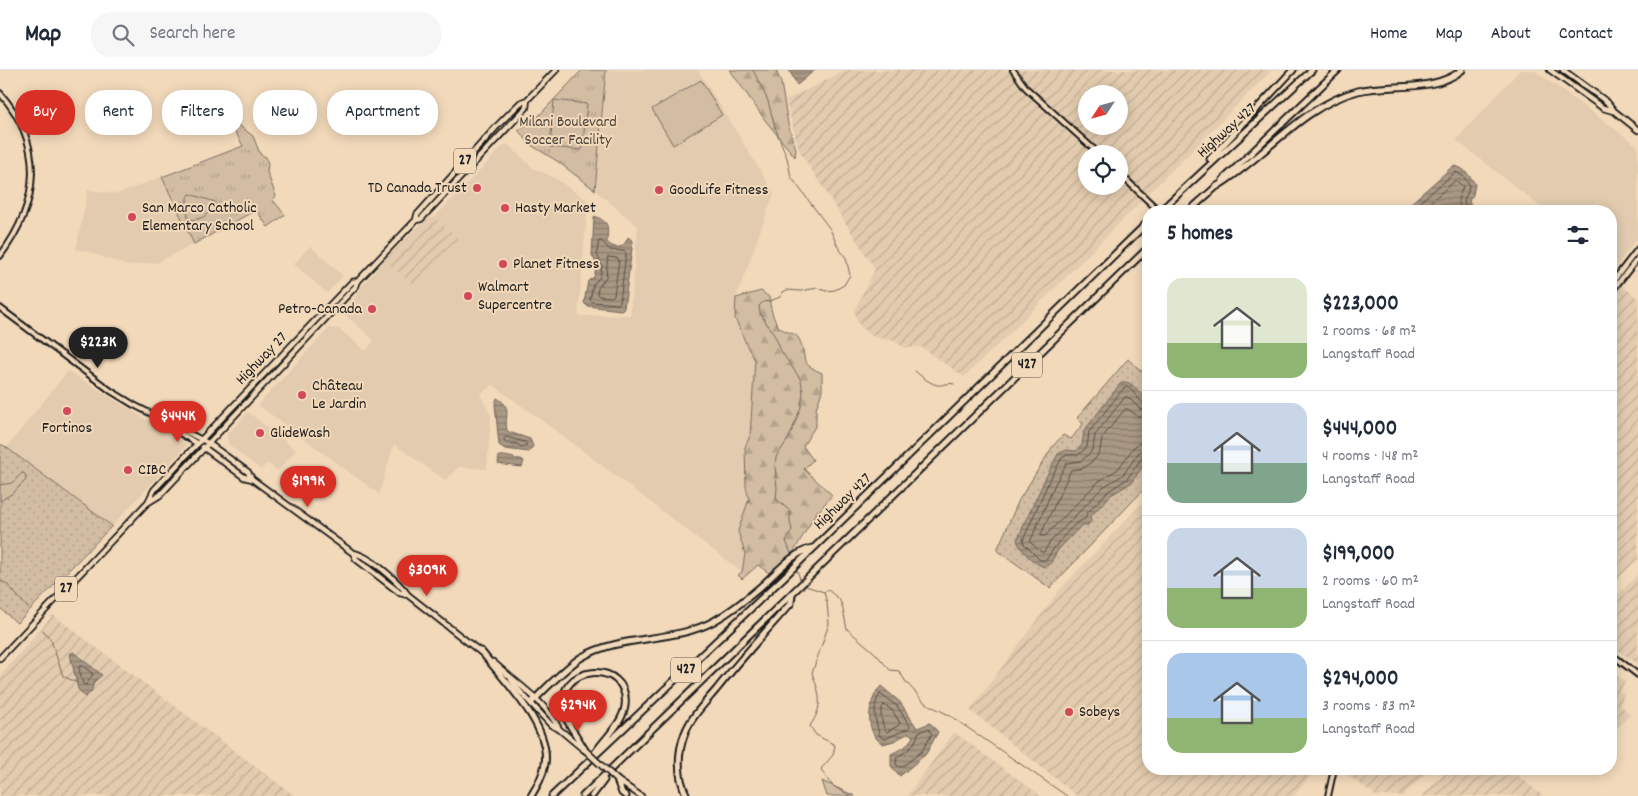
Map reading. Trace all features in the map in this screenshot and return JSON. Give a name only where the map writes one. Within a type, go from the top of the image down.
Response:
[{"type":"highway","points":[[1190,183],[1293,70]]},
{"type":"highway","name":"Highway 427","points":[[1166,205],[1312,70]]},
{"type":"highway","name":"Highway 427","points":[[1196,205],[1338,70]]},
{"type":"highway","points":[[1216,187],[1235,176],[1317,108],[1341,96],[1386,87],[1435,82],[1450,78],[1462,70]]},
{"type":"highway","name":"Highway 427","points":[[552,796],[784,577],[1142,229]]},
{"type":"highway","name":"Highway 427","points":[[583,796],[1142,254]]},
{"type":"highway","points":[[533,701],[581,657],[610,646],[699,628],[727,613],[757,590],[798,553],[814,548]]},
{"type":"highway","points":[[687,796],[682,787],[678,767],[685,733],[696,714],[791,603],[792,594]]},
{"type":"highway","points":[[481,651],[518,695],[537,724],[543,744],[545,762],[538,785],[531,796]]},
{"type":"highway","points":[[584,750],[564,716],[562,702],[565,689],[574,680],[586,672],[598,671],[608,674],[616,680],[624,692],[625,705],[622,718],[603,740],[588,762]]},
{"type":"highway","points":[[592,796],[617,764]]},
{"type":"highway","points":[[617,780],[622,793],[626,796]]},
{"type":"main road","name":"Highway 27","points":[[0,658],[147,503],[160,495],[356,286],[358,281],[416,220],[417,215],[498,125],[520,103],[527,100],[556,70]]},
{"type":"main road","points":[[1550,70],[1603,108],[1614,111]]},
{"type":"main road","points":[[1563,70],[1607,102],[1614,111],[1638,130]]},
{"type":"main road","name":"Highway 27","points":[[416,220],[421,219],[526,108],[527,100]]},
{"type":"main road","name":"Highway 27","points":[[147,503],[154,490],[202,439],[352,282],[358,281]]},
{"type":"main road","points":[[208,443],[248,472],[252,479]]},
{"type":"main road","points":[[198,444],[244,477],[252,479],[353,553],[360,554],[381,569],[403,587],[408,595],[481,651],[511,679],[518,682],[533,701],[556,721],[559,728],[617,780],[640,795],[647,796]]},
{"type":"street","points":[[1013,70],[1026,88],[1089,145]]},
{"type":"street","points":[[0,93],[22,126],[30,153],[32,173],[30,196],[24,217],[16,233],[0,256]]},
{"type":"street","points":[[1128,181],[1153,205]]},
{"type":"street","points":[[1617,276],[1638,249]]},
{"type":"street","points":[[1617,284],[1638,258]]},
{"type":"street","points":[[0,308],[111,391],[208,443]]},
{"type":"street","points":[[175,427],[178,432],[198,444]]},
{"type":"street","points":[[1617,659],[1638,675]]},
{"type":"street","points":[[1328,796],[1333,775]]},
{"type":"shaded area","points":[[607,70],[698,70],[774,193],[736,298],[736,305],[748,348],[755,360],[750,436],[745,447],[746,487],[749,499],[738,531],[745,554],[742,572],[493,385],[480,394],[491,416],[487,469],[459,467],[445,480],[394,444],[379,494],[258,405],[329,328],[339,329],[366,351],[374,340],[343,313],[343,310],[384,261],[418,288],[463,241],[434,218],[507,144],[533,168],[555,178],[588,201],[578,316],[630,315],[638,226],[596,191]]},
{"type":"shaded area","points":[[847,70],[1272,70],[964,377],[921,347],[905,348],[894,341],[874,337],[860,326],[854,311],[875,269],[799,150],[786,100]]},
{"type":"shaded area","points":[[1520,70],[1534,70],[1638,146],[1638,237],[1617,266],[1617,205],[1538,205],[1456,140]]},
{"type":"shaded area","name":"San Marco Catholic Elementary School","points":[[162,177],[194,244],[158,262],[128,266],[86,251],[76,250],[88,190],[117,194]]},
{"type":"shaded area","points":[[429,217],[434,218],[463,241],[418,288],[384,261]]},
{"type":"shaded area","points":[[310,246],[343,276],[327,293],[294,264]]},
{"type":"shaded area","points":[[1617,282],[1638,298],[1638,559],[1617,579]]},
{"type":"shaded area","points":[[68,371],[147,420],[159,424],[187,445],[112,526],[7,447]]},
{"type":"shaded area","points":[[248,412],[296,450],[278,471],[267,463],[261,470],[228,444],[227,435]]},
{"type":"shaded area","points":[[1142,503],[1142,775],[1311,775],[1294,796],[1077,796],[970,710],[1062,587]]},
{"type":"shaded area","points":[[1638,574],[1638,664],[1617,650],[1617,596]]},
{"type":"shaded area","points":[[53,615],[295,796],[0,796],[0,676]]},
{"type":"shaded area","points":[[1617,676],[1625,682],[1619,691],[1624,694],[1620,705],[1630,714],[1617,728]]},
{"type":"shaded area","points":[[954,732],[1041,796],[907,796]]},
{"type":"shaded area","points":[[1348,775],[1424,775],[1403,796],[1376,796]]},
{"type":"shaded area","points":[[1443,775],[1517,775],[1543,796],[1422,796]]},
{"type":"green space","name":"Milani Boulevard Soccer Facility","points":[[582,70],[606,70],[595,190],[557,161],[531,145],[518,130],[532,123]]},
{"type":"green space","points":[[730,70],[776,70],[781,83],[788,124],[796,149],[795,157],[765,120]]},
{"type":"green space","points":[[701,80],[722,115],[673,145],[652,109]]},
{"type":"green space","points":[[554,100],[587,104],[582,150],[550,147]]},
{"type":"green space","points":[[243,128],[253,136],[260,154],[266,157],[268,164],[267,172],[276,196],[273,200],[285,215],[268,227],[256,210],[194,244],[162,177],[243,146],[237,135],[243,135]]},
{"type":"green space","points":[[190,194],[215,202],[205,216],[188,220],[187,198]]},
{"type":"green space","points":[[761,291],[769,297],[773,317],[779,327],[798,337],[806,362],[809,366],[822,373],[822,391],[816,409],[816,425],[803,446],[813,460],[804,469],[832,495],[814,517],[794,551],[769,573],[758,565],[742,579],[738,575],[742,572],[745,554],[738,531],[749,499],[746,487],[745,447],[750,436],[755,360],[735,318],[736,298]]},
{"type":"green space","points":[[1128,359],[1142,372],[1142,491],[1050,588],[997,550],[1019,500],[1053,446],[1063,435],[1071,439],[1083,424],[1077,418]]},
{"type":"green space","points":[[0,445],[3,445],[112,526],[17,623],[0,608]]},
{"type":"green space","points":[[22,473],[25,474],[26,480],[13,493],[0,501],[0,485],[12,483]]},
{"type":"green space","points":[[822,781],[855,796],[827,796]]},
{"type":"water","points":[[789,70],[815,70],[797,85]]},
{"type":"water","points":[[1453,166],[1463,170],[1475,184],[1473,195],[1469,200],[1470,205],[1410,204]]},
{"type":"water","points":[[595,216],[606,223],[608,229],[607,242],[610,245],[614,247],[622,246],[628,237],[633,241],[624,308],[621,310],[587,306],[584,303],[588,281],[594,277],[597,265],[592,255]]},
{"type":"water","points":[[1127,382],[1142,394],[1142,468],[1131,483],[1111,495],[1090,517],[1091,521],[1088,525],[1082,525],[1058,550],[1050,564],[1044,567],[1024,552],[1017,540],[1058,454],[1066,450],[1076,451],[1082,445],[1084,431],[1120,384]]},
{"type":"water","points":[[497,398],[502,401],[506,408],[507,430],[530,439],[533,446],[529,452],[505,449],[499,445],[495,404]]},
{"type":"water","points":[[499,456],[521,459],[524,461],[522,467],[498,464]]},
{"type":"water","points":[[73,652],[102,675],[94,682],[91,692],[85,697],[78,689],[70,654]]},
{"type":"water","points":[[881,686],[900,702],[917,728],[930,723],[938,732],[926,754],[900,776],[891,766],[891,754],[905,747],[913,737],[909,733],[894,741],[883,744],[877,739],[870,725],[870,708],[876,692]]},
{"type":"waterway","points":[[753,70],[768,101],[775,127],[787,158],[791,177],[830,229],[838,247],[846,258],[850,275],[844,285],[835,290],[826,291],[817,288],[801,291],[787,290],[780,297],[763,302],[759,306],[760,313],[776,338],[781,351],[801,380],[803,393],[801,407],[789,438],[776,457],[775,466],[776,499],[790,511],[792,530],[786,541],[792,556]]},
{"type":"waterway","points":[[915,371],[934,384],[954,384]]},
{"type":"waterway","points":[[796,567],[801,582]]},
{"type":"waterway","points":[[0,580],[8,585],[28,608]]},
{"type":"waterway","points":[[803,585],[824,592],[828,590],[839,599],[847,629],[875,653],[890,670],[899,671],[906,682],[925,703],[949,715],[1067,796]]},
{"type":"waterway","points":[[824,592],[829,624],[812,673],[819,694],[819,706],[810,726],[816,735],[835,745],[833,755],[821,769],[833,786],[851,796]]},
{"type":"waterway","points":[[43,630],[51,640],[63,676],[78,683]]},
{"type":"place","name":"TD Canada Trust","points":[[477,188]]},
{"type":"place","name":"GoodLife Fitness","points":[[659,190]]},
{"type":"place","name":"Hasty Market","points":[[505,208]]},
{"type":"place","name":"San Marco Catholic Elementary School","points":[[132,217]]},
{"type":"place","name":"Planet Fitness","points":[[503,264]]},
{"type":"place","name":"Walmart Supercentre","points":[[468,296]]},
{"type":"place","name":"Petro-Canada","points":[[372,309]]},
{"type":"place","name":"Château Le Jardin","points":[[302,395]]},
{"type":"place","name":"Fortinos","points":[[67,411]]},
{"type":"place","name":"GlideWash","points":[[260,433]]},
{"type":"place","name":"CIBC","points":[[128,470]]},
{"type":"place","name":"Sobeys","points":[[1069,712]]}]
